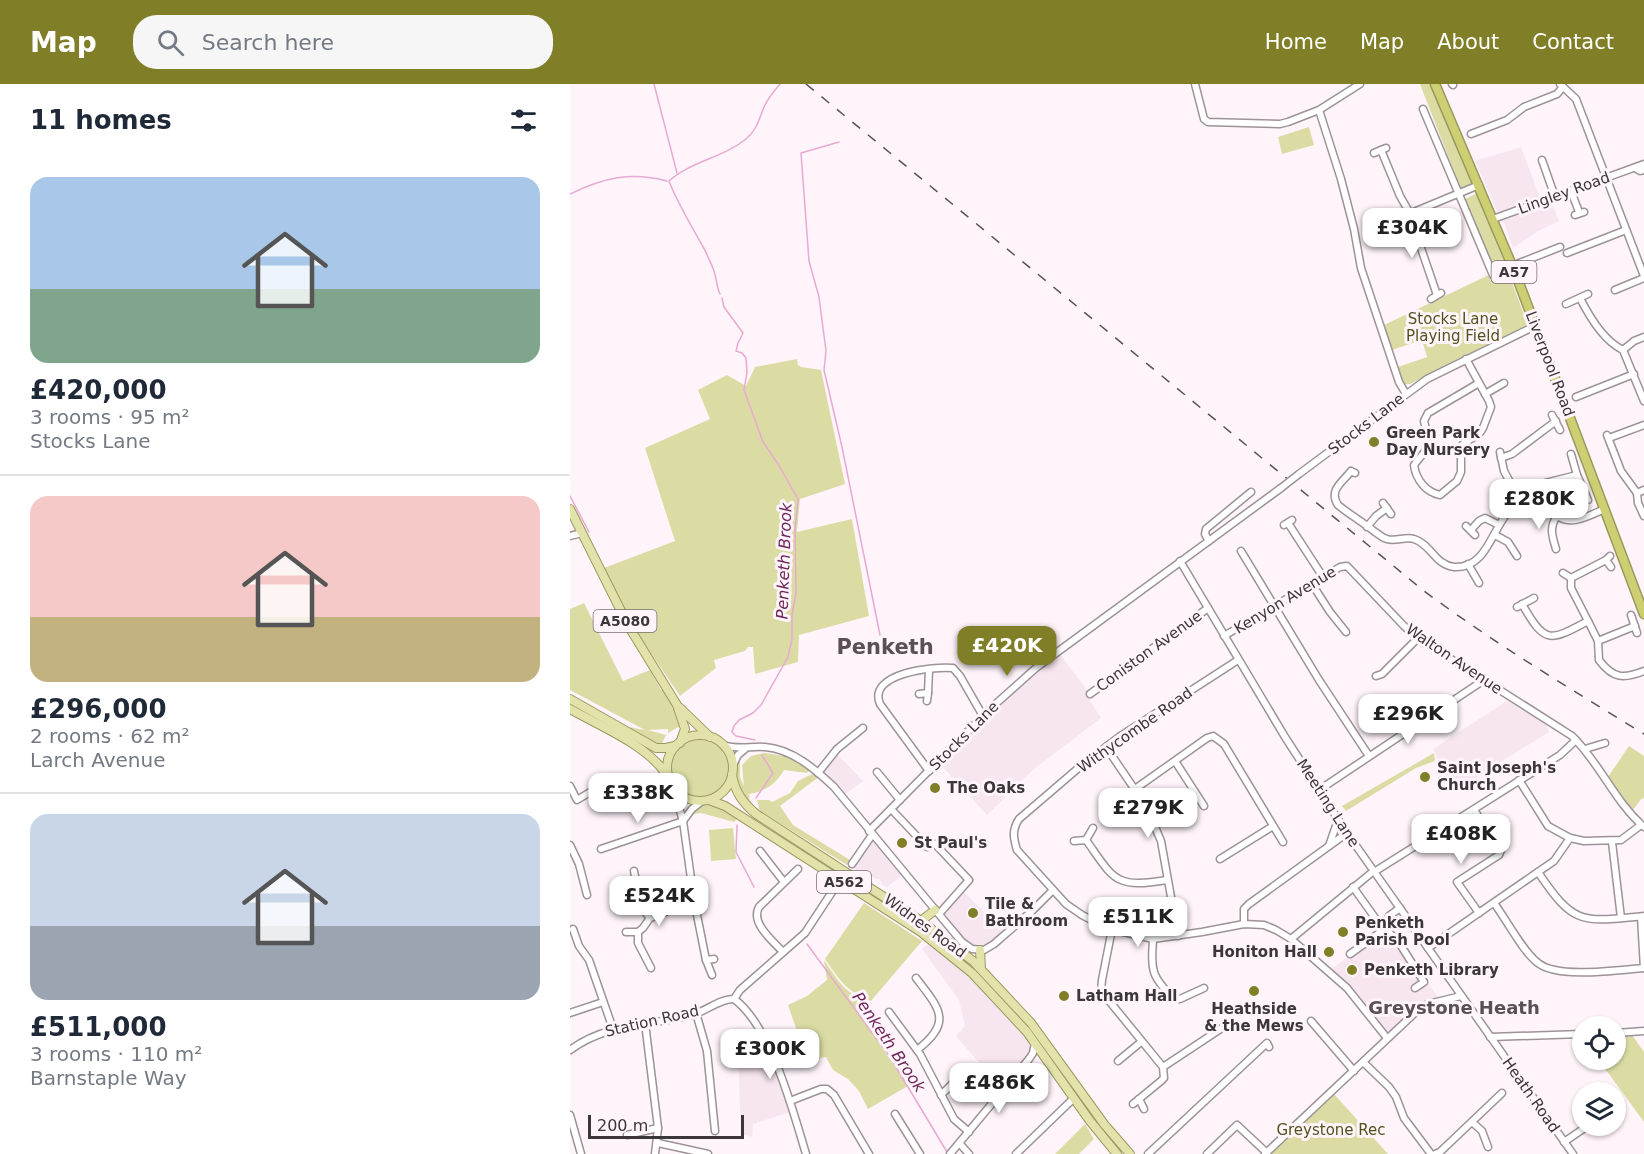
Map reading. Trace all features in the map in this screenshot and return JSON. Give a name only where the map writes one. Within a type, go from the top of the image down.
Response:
[{"type":"highway","name":"Liverpool Road","points":[[1436,84],[1512,266],[1644,614]]},
{"type":"main road","name":"A5080","points":[[570,509],[625,620],[677,705],[685,729],[678,744]]},
{"type":"main road","points":[[570,699],[656,747],[666,748],[693,736],[712,738],[723,745],[733,765],[729,785],[723,794],[705,801]]},
{"type":"main road","name":"A5080","points":[[677,705],[712,738]]},
{"type":"main road","name":"A562","points":[[570,709],[642,751],[660,766],[670,782],[687,797],[705,801]]},
{"type":"main road","points":[[670,782],[668,761],[678,744]]},
{"type":"main road","name":"Widnes Road","points":[[732,775],[741,798],[756,814],[921,921],[981,969]]},
{"type":"main road","name":"Widnes Road","points":[[705,801],[725,806],[915,927],[972,973],[1005,1006],[1035,1042]]},
{"type":"main road","points":[[921,921],[937,912]]},
{"type":"main road","points":[[980,950],[981,969]]},
{"type":"main road","name":"A562","points":[[981,969],[1045,1040],[1104,1124],[1130,1154]]},
{"type":"main road","name":"A562","points":[[1035,1042],[1117,1154]]},
{"type":"street","points":[[1195,84],[1204,118],[1208,122],[1280,124],[1319,110],[1360,84]]},
{"type":"street","points":[[1471,134],[1507,120],[1524,107],[1557,94],[1562,86],[1576,99],[1644,277],[1618,288],[1624,295]]},
{"type":"street","points":[[1319,110],[1341,179],[1361,268],[1399,382],[1406,394]]},
{"type":"street","points":[[1423,110],[1493,274]]},
{"type":"street","points":[[1380,150],[1409,214],[1437,296]]},
{"type":"street","points":[[1551,161],[1542,162],[1555,197]]},
{"type":"street","name":"Lingley Road","points":[[1493,219],[1644,164]]},
{"type":"street","points":[[1635,168],[1639,171],[1644,170]]},
{"type":"street","points":[[1409,214],[1479,185]]},
{"type":"street","points":[[1571,191],[1579,213]]},
{"type":"street","points":[[1512,266],[1626,231]]},
{"type":"street","points":[[1566,304],[1588,294]]},
{"type":"street","points":[[1580,298],[1593,320],[1615,346],[1623,350],[1644,401]]},
{"type":"street","name":"Stocks Lane","points":[[870,833],[983,716],[1036,667],[1406,394],[1428,379],[1535,326]]},
{"type":"street","points":[[1623,350],[1634,341],[1644,337]]},
{"type":"street","points":[[1466,359],[1489,401],[1489,413],[1479,434],[1463,444],[1459,453],[1461,472],[1457,481],[1440,495],[1431,493],[1415,473],[1414,465],[1430,446],[1424,421],[1428,412],[1479,383]]},
{"type":"street","points":[[1576,397],[1634,374]]},
{"type":"street","points":[[1485,394],[1504,382]]},
{"type":"street","points":[[1552,415],[1560,430]]},
{"type":"street","points":[[1520,501],[1504,471],[1501,455],[1512,454],[1556,422]]},
{"type":"street","points":[[1644,424],[1608,437],[1621,471],[1641,491],[1638,503],[1644,516]]},
{"type":"street","points":[[1571,454],[1588,500]]},
{"type":"street","points":[[1355,473],[1351,471],[1336,488],[1335,500],[1345,511],[1387,540],[1413,538],[1447,565],[1456,567],[1468,564],[1483,552],[1495,535],[1505,513],[1520,501],[1537,498],[1565,520],[1575,520],[1605,509]]},
{"type":"street","points":[[1537,498],[1545,483],[1577,475]]},
{"type":"street","points":[[1209,541],[1205,534],[1206,529],[1251,490]]},
{"type":"street","points":[[1367,527],[1387,508]]},
{"type":"street","points":[[1557,516],[1551,530],[1557,549]]},
{"type":"street","points":[[1471,530],[1485,518],[1499,525]]},
{"type":"street","points":[[1288,523],[1323,577]]},
{"type":"street","points":[[570,536],[582,533]]},
{"type":"street","points":[[1495,535],[1508,542],[1517,556]]},
{"type":"street","points":[[1241,551],[1319,680],[1369,756]]},
{"type":"street","points":[[1571,578],[1608,558],[1611,567]]},
{"type":"street","name":"Meeting Lane","points":[[1180,561],[1238,660],[1372,873],[1400,908],[1490,1036]]},
{"type":"street","points":[[1468,564],[1479,583]]},
{"type":"street","name":"Kenyon Avenue","points":[[1224,636],[1340,567],[1347,566]]},
{"type":"street","name":"Walton Avenue","points":[[1347,566],[1418,638],[1576,740],[1585,749],[1626,809],[1643,826]]},
{"type":"street","points":[[1563,573],[1571,578]]},
{"type":"street","points":[[1571,578],[1571,588],[1598,641],[1599,660],[1611,672],[1624,677],[1644,671]]},
{"type":"street","points":[[1312,584],[1346,632]]},
{"type":"street","points":[[1534,598],[1520,606],[1537,629],[1547,636],[1560,636],[1588,621]]},
{"type":"street","name":"Coniston Avenue","points":[[1090,694],[1208,608]]},
{"type":"street","points":[[1598,641],[1636,629],[1631,615]]},
{"type":"street","points":[[1376,676],[1382,674],[1418,638]]},
{"type":"street","name":"Withycombe Road","points":[[1053,890],[1017,850],[1013,828],[1019,819],[1106,747],[1238,660]]},
{"type":"street","points":[[928,771],[880,704],[878,696],[881,687],[901,674],[949,668],[956,670],[983,716]]},
{"type":"street","points":[[927,701],[929,670]]},
{"type":"street","points":[[1319,790],[1484,680]]},
{"type":"street","points":[[919,694],[928,693]]},
{"type":"street","points":[[818,773],[837,749],[863,728]]},
{"type":"street","points":[[1135,789],[1206,738],[1213,736],[1224,744],[1283,842]]},
{"type":"street","points":[[1291,939],[1372,873],[1560,755],[1576,740]]},
{"type":"street","points":[[1585,749],[1605,743]]},
{"type":"street","points":[[723,745],[745,749],[769,747],[793,755],[818,773],[834,787],[962,942],[972,949],[980,950],[994,944],[1053,890],[1066,904],[1082,915],[1112,929],[1153,939],[1244,924],[1264,925],[1291,939],[1347,988],[1387,1038]]},
{"type":"street","points":[[1106,747],[1146,806],[1161,840],[1178,936]]},
{"type":"street","points":[[733,765],[745,749]]},
{"type":"street","points":[[1175,761],[1204,806]]},
{"type":"street","points":[[878,772],[900,800]]},
{"type":"street","points":[[570,786],[577,800],[600,786],[629,778]]},
{"type":"street","points":[[1519,780],[1548,826],[1570,838],[1612,842],[1622,840],[1643,826]]},
{"type":"street","points":[[670,782],[683,821],[694,900],[706,960],[712,975]]},
{"type":"street","points":[[601,849],[683,821],[692,808],[705,801]]},
{"type":"street","points":[[891,809],[927,847]]},
{"type":"street","points":[[1450,886],[1499,855],[1501,850],[1474,810]]},
{"type":"street","points":[[1329,846],[1338,820]]},
{"type":"street","points":[[1220,859],[1273,826]]},
{"type":"street","points":[[1086,840],[1093,828]]},
{"type":"street","points":[[852,864],[870,833]]},
{"type":"street","points":[[1244,924],[1244,909],[1249,904],[1347,833]]},
{"type":"street","points":[[1428,948],[1554,861],[1570,838]]},
{"type":"street","points":[[1074,840],[1086,840]]},
{"type":"street","points":[[1086,840],[1114,878],[1129,883],[1167,880]]},
{"type":"street","points":[[1612,842],[1621,918]]},
{"type":"street","points":[[935,844],[969,880],[937,912]]},
{"type":"street","points":[[570,845],[579,864],[587,895]]},
{"type":"street","points":[[772,850],[762,854],[784,882]]},
{"type":"street","points":[[783,952],[758,923],[756,915],[759,907],[798,869]]},
{"type":"street","points":[[634,871],[640,907],[650,918]]},
{"type":"street","points":[[1494,903],[1533,958],[1545,968],[1570,972],[1644,968],[1642,916],[1595,920],[1573,913],[1560,904],[1538,872]]},
{"type":"street","points":[[1457,882],[1479,914]]},
{"type":"street","points":[[1353,887],[1378,922]]},
{"type":"street","name":"Station Road","points":[[570,1050],[590,1037],[613,1029],[696,1013],[728,999],[734,999],[738,992],[805,933],[832,890]]},
{"type":"street","points":[[626,932],[638,932],[644,928],[650,918],[694,900]]},
{"type":"street","points":[[1350,954],[1356,946],[1385,929],[1389,916],[1400,908]]},
{"type":"street","points":[[573,929],[573,938],[592,968],[613,1029]]},
{"type":"street","points":[[1112,929],[1100,988],[1113,1008],[1163,1067],[1164,1078],[1133,1104]]},
{"type":"street","points":[[1385,929],[1398,941],[1426,985],[1415,988]]},
{"type":"street","points":[[638,932],[638,943],[651,968]]},
{"type":"street","points":[[1153,939],[1154,976],[1174,999],[1180,999],[1204,988]]},
{"type":"street","points":[[706,960],[714,959]]},
{"type":"street","points":[[582,972],[592,968]]},
{"type":"street","points":[[916,978],[936,1005],[939,1017],[939,1025],[934,1036],[917,1050]]},
{"type":"street","points":[[1208,1154],[1236,1125],[1266,1153],[1424,1006],[1461,996]]},
{"type":"street","points":[[734,999],[746,1011],[761,1033],[790,1101],[806,1154]]},
{"type":"street","points":[[570,1013],[603,1002]]},
{"type":"street","points":[[889,1012],[917,1050],[954,1119],[969,1132]]},
{"type":"street","points":[[696,1013],[707,1051],[714,1131]]},
{"type":"street","points":[[1311,1021],[1354,1071]]},
{"type":"street","points":[[645,1023],[658,1128],[656,1154]]},
{"type":"street","points":[[1163,1067],[1228,1024]]},
{"type":"street","points":[[1626,1032],[1644,1031]]},
{"type":"street","points":[[1490,1036],[1572,1035]]},
{"type":"street","name":"Heath Road","points":[[1490,1036],[1573,1154]]},
{"type":"street","points":[[1029,1059],[1043,1054],[1046,1046],[1045,1040]]},
{"type":"street","points":[[951,1153],[1029,1059],[1035,1042]]},
{"type":"street","points":[[1118,1061],[1141,1042]]},
{"type":"street","points":[[1148,1154],[1267,1043],[1269,1047]]},
{"type":"street","points":[[1363,1062],[1396,1096],[1404,1118],[1433,1154],[1440,1152],[1502,1093]]},
{"type":"street","points":[[941,1095],[964,1072]]},
{"type":"street","points":[[790,1101],[821,1089],[827,1089],[834,1095],[869,1154]]},
{"type":"street","points":[[1016,1154],[1074,1098]]},
{"type":"street","points":[[1139,1099],[1144,1109]]},
{"type":"street","points":[[570,1114],[581,1154]]},
{"type":"street","points":[[895,1114],[920,1154]]},
{"type":"street","points":[[1472,1122],[1482,1131],[1488,1147]]},
{"type":"street","points":[[627,1135],[658,1128]]},
{"type":"street","points":[[1564,1142],[1573,1136]]},
{"type":"street","points":[[658,1143],[708,1154]]},
{"type":"street","points":[[960,1144],[969,1154]]},
{"type":"shaded area","points":[[1521,147],[1540,198],[1498,213],[1475,161]]},
{"type":"shaded area","points":[[1551,202],[1559,221],[1538,231],[1513,248],[1503,220]]},
{"type":"shaded area","points":[[1060,654],[1086,689],[1090,701],[1101,718],[1034,769],[987,815],[941,765],[1002,702]]},
{"type":"shaded area","points":[[1507,701],[1546,723],[1549,732],[1454,791],[1433,749]]},
{"type":"shaded area","points":[[830,752],[837,754],[863,781],[845,794],[835,782],[817,768]]},
{"type":"shaded area","points":[[873,839],[901,876],[887,887],[879,879],[860,869],[858,872],[853,866]]},
{"type":"shaded area","points":[[964,892],[1006,934],[991,948],[971,947],[943,917]]},
{"type":"shaded area","points":[[1391,925],[1438,998],[1417,1006],[1389,1033],[1354,989],[1332,969]]},
{"type":"shaded area","points":[[928,944],[965,972],[1037,1050],[1037,1054],[1014,1080],[997,1065],[989,1074],[956,1036],[965,1026],[959,1000],[922,949]]},
{"type":"shaded area","points":[[761,1041],[777,1075],[790,1112],[753,1124],[752,1137],[741,1134],[738,1049]]},
{"type":"green space","points":[[1420,84],[1431,84],[1474,189],[1462,192]]},
{"type":"green space","points":[[1309,127],[1314,145],[1282,154],[1278,137]]},
{"type":"green space","name":"Stocks Lane Playing Field","points":[[1478,193],[1528,325],[1410,384],[1404,384],[1398,367],[1427,357],[1422,340],[1392,350],[1384,325],[1495,272],[1465,199]]},
{"type":"green space","points":[[797,359],[801,367],[821,370],[845,484],[800,499],[797,532],[852,519],[869,616],[799,635],[798,662],[755,674],[753,647],[714,660],[716,668],[680,696],[638,634],[604,568],[675,541],[645,448],[710,419],[698,390],[727,375],[746,386],[755,367]]},
{"type":"green space","points":[[584,603],[623,681],[650,670],[673,707],[680,726],[668,733],[668,729],[648,730],[666,735],[661,745],[623,726],[645,730],[570,690],[570,609]]},
{"type":"green space","points":[[694,740],[706,740],[721,748],[729,763],[729,775],[721,790],[706,798],[694,798],[679,790],[671,775],[671,763],[679,748]]},
{"type":"green space","points":[[1629,746],[1644,756],[1644,799],[1642,798],[1632,811],[1608,777]]},
{"type":"green space","points":[[764,753],[793,757],[811,769],[807,773],[784,770],[770,786],[749,794],[750,805],[737,782],[737,763],[740,757],[740,777],[744,786],[742,765],[751,756]]},
{"type":"green space","points":[[1434,753],[1435,761],[1416,768],[1346,811],[1342,806]]},
{"type":"green space","points":[[816,772],[820,776],[780,806],[793,825],[850,860],[847,865],[765,814],[838,861],[837,863],[758,812],[753,806],[760,811],[757,800],[772,802],[790,793],[798,781]]},
{"type":"green space","points":[[707,804],[721,807],[738,818],[734,822],[701,813],[689,815]]},
{"type":"green space","points":[[733,828],[736,859],[711,861],[709,830]]},
{"type":"green space","points":[[864,903],[922,941],[871,1001],[844,984],[825,959]]},
{"type":"green space","points":[[824,960],[843,986],[869,1003],[858,1012],[908,1086],[868,1109],[859,1091],[848,1079],[833,1070],[826,1057],[807,1060],[788,1005],[807,996],[827,980]]},
{"type":"green space","points":[[1632,1035],[1644,1052],[1644,1122],[1626,1097],[1626,1082],[1615,1082],[1606,1070],[1626,1070],[1626,1036]]},
{"type":"green space","name":"Greystone Rec","points":[[1334,1094],[1388,1154],[1270,1154]]},
{"type":"green space","points":[[1085,1124],[1094,1139],[1079,1154],[1055,1154]]},
{"type":"waterway","points":[[654,84],[677,173]]},
{"type":"waterway","name":"Penketh Brook","points":[[720,294],[710,261],[669,181],[687,169],[727,151],[750,136],[767,101],[780,84]]},
{"type":"waterway","points":[[839,142],[801,153],[809,261],[819,297],[826,351],[824,370],[880,635]]},
{"type":"waterway","points":[[570,194],[606,180],[629,176],[667,181]]},
{"type":"waterway","name":"Penketh Brook","points":[[722,298],[724,307],[743,333],[736,351],[742,353],[746,358],[747,372],[744,390],[763,442],[798,499],[795,529],[796,593],[788,657],[761,705],[753,713],[739,720],[732,732],[736,736],[755,740]]},
{"type":"waterway","points":[[570,496],[589,532]]},
{"type":"waterway","name":"Penketh Brook","points":[[756,798],[773,773],[762,755]]},
{"type":"waterway","name":"Penketh Brook","points":[[737,825],[736,852],[754,887]]},
{"type":"waterway","name":"Penketh Brook","points":[[807,944],[890,1057],[947,1152]]},
{"type":"railway","points":[[806,84],[1424,591],[1505,647],[1644,734]]},
{"type":"place","name":"Green Park Day Nursery","points":[[1374,442]]},
{"type":"place","name":"Saint Joseph's Church","points":[[1425,777]]},
{"type":"place","name":"The Oaks","points":[[935,788]]},
{"type":"place","name":"St Paul's","points":[[902,843]]},
{"type":"place","name":"Tile & Bathroom","points":[[973,913]]},
{"type":"place","name":"Penketh Parish Pool","points":[[1343,932]]},
{"type":"place","name":"Honiton Hall","points":[[1329,952]]},
{"type":"place","name":"Penketh Library","points":[[1352,970]]},
{"type":"place","name":"Heathside & the Mews","points":[[1254,991]]},
{"type":"place","name":"Latham Hall","points":[[1064,996]]},
{"type":"district","name":"Penketh","points":[[885,647]]},
{"type":"district","name":"Greystone Heath","points":[[1454,1007]]}]
